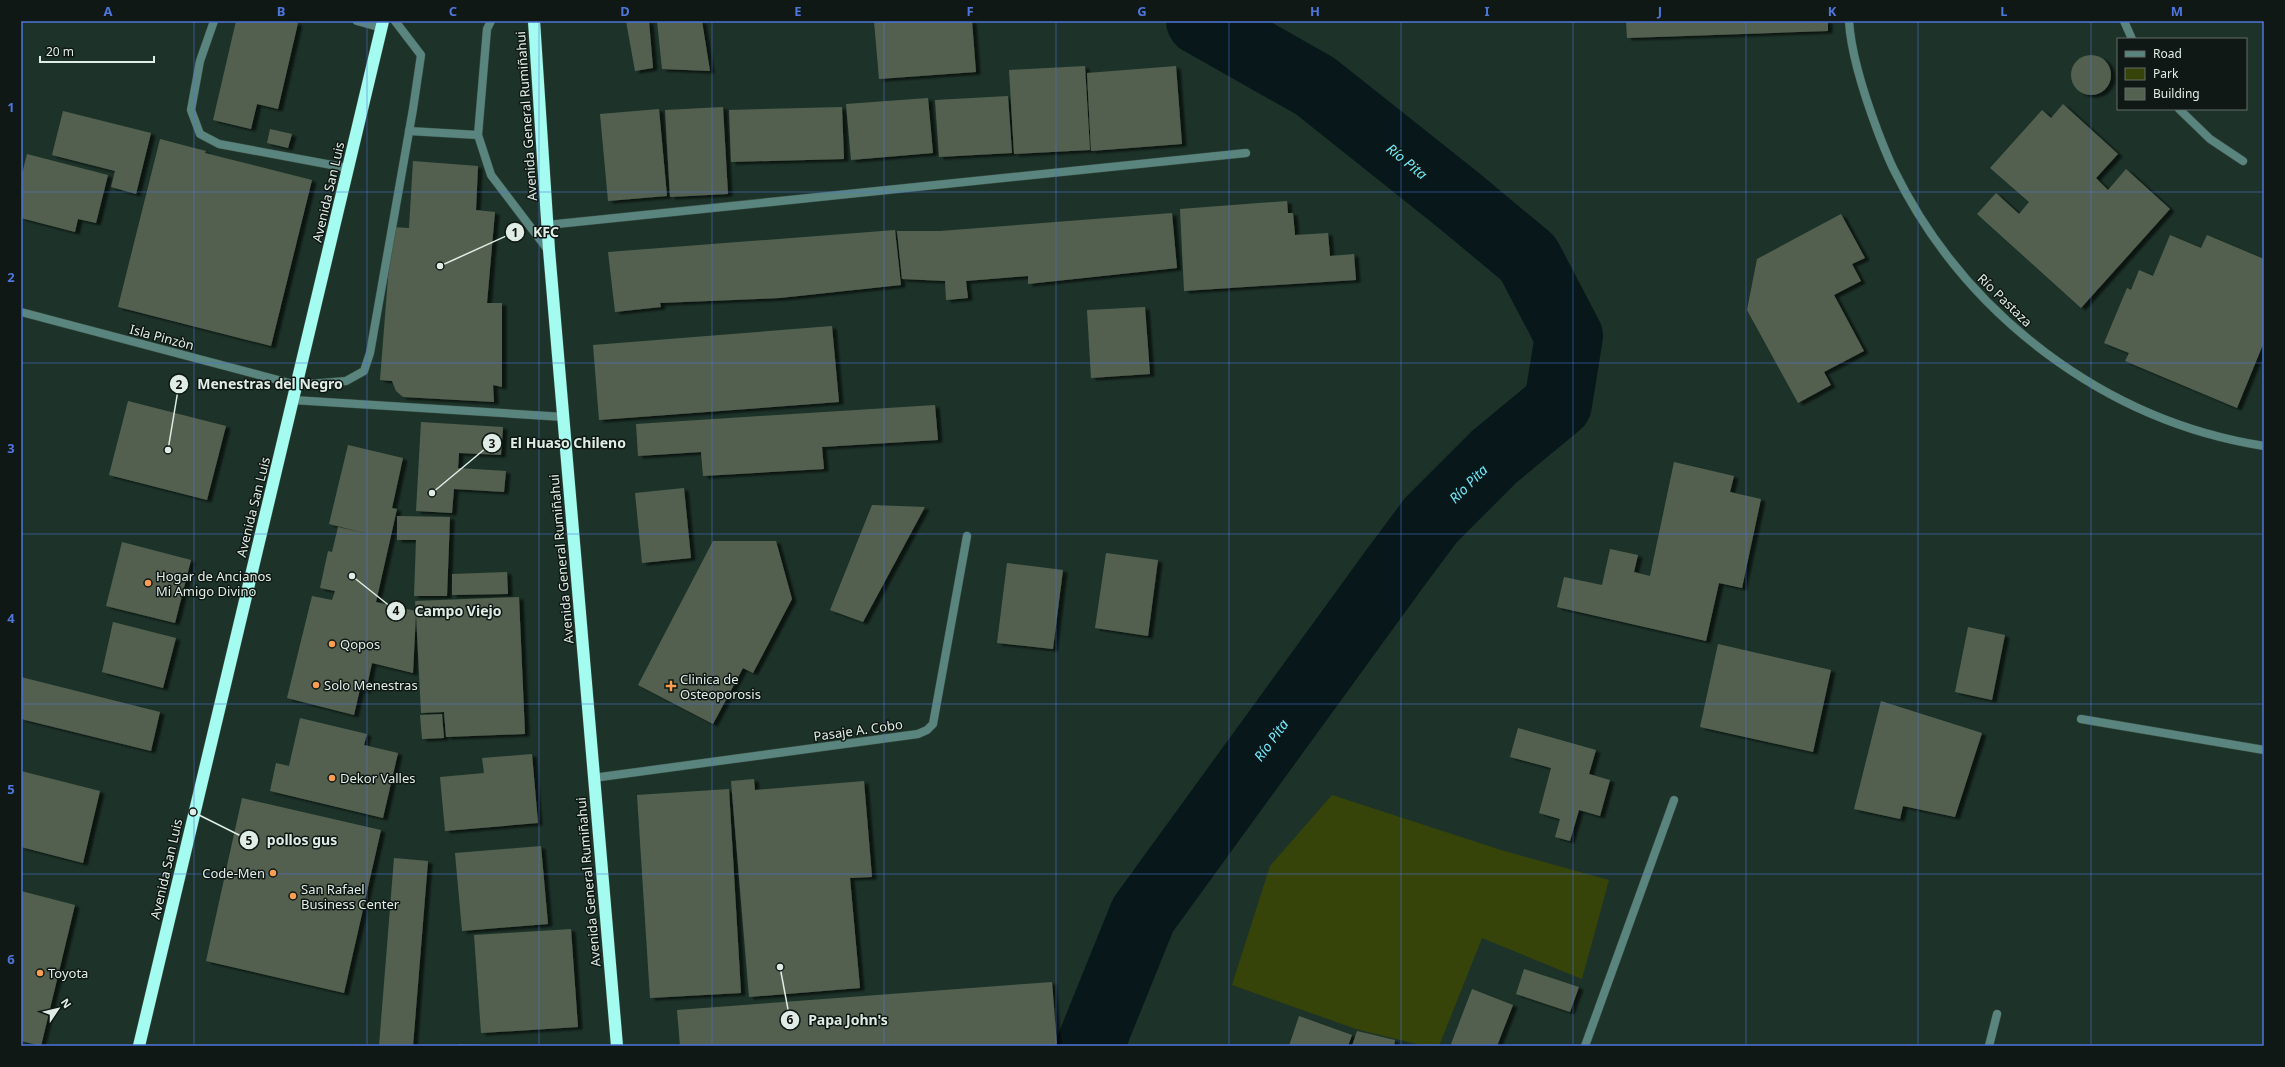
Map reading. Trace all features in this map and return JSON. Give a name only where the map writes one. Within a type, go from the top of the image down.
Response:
[{"type":"highway","name":"Avenida General Rumiñahui","points":[[534,21],[549,250],[617,1046]]},
{"type":"highway","name":"Avenida San Luis","points":[[139,1046],[383,25]]},
{"type":"street","points":[[214,21],[200,61],[191,110],[200,134],[219,144],[348,168]]},
{"type":"street","points":[[357,21],[383,25]]},
{"type":"street","points":[[395,21],[421,55],[409,131],[478,134]]},
{"type":"street","points":[[491,21],[487,29],[478,134],[491,174],[549,250]]},
{"type":"street","name":"Río Pastaza","points":[[1849,21],[1865,98],[1893,170],[1932,237],[1980,296],[2037,348],[2102,390],[2171,422],[2245,443],[2264,446]]},
{"type":"street","points":[[2124,21],[2132,38]]},
{"type":"street","points":[[2180,110],[2210,139],[2242,161]]},
{"type":"street","name":"Isla Pinzòn","points":[[21,312],[297,385],[346,381],[364,371],[370,353],[409,131]]},
{"type":"street","points":[[547,225],[1246,153]]},
{"type":"street","points":[[293,400],[564,417]]},
{"type":"street","name":"Pasaje A. Cobo","points":[[593,778],[918,734],[927,730],[933,724],[967,536]]},
{"type":"street","points":[[2081,719],[2264,750]]},
{"type":"street","points":[[1585,1046],[1674,800]]},
{"type":"street","points":[[1989,1046],[1997,1014]]},
{"type":"green space","points":[[1332,795],[1501,850],[1609,880],[1582,979],[1482,938],[1439,1046],[1424,1046],[1356,1029],[1232,985],[1270,866]]},
{"type":"building","points":[[236,21],[290,21],[298,23],[278,109],[257,104],[251,129],[213,120]]},
{"type":"building","points":[[626,21],[649,21],[653,68],[635,71]]},
{"type":"building","points":[[657,21],[702,21],[710,71],[662,69]]},
{"type":"building","points":[[874,21],[972,21],[976,72],[879,79]]},
{"type":"building","points":[[1626,21],[1828,21],[1828,31],[1627,38]]},
{"type":"building","points":[[2095,55],[2102,58],[2108,64],[2111,75],[2110,83],[2102,92],[2095,95],[2087,95],[2080,92],[2072,83],[2071,71],[2074,64],[2083,56]]},
{"type":"building","points":[[1085,66],[1090,150],[1014,154],[1009,70]]},
{"type":"building","points":[[1176,66],[1182,144],[1091,151],[1087,73]]},
{"type":"building","points":[[1008,96],[1012,153],[939,157],[935,100]]},
{"type":"building","points":[[928,98],[933,153],[851,160],[846,104]]},
{"type":"building","points":[[2063,104],[2118,154],[2096,178],[2108,190],[2126,169],[2170,209],[2081,308],[1977,214],[1996,193],[2019,214],[2029,202],[1990,168],[2042,110],[2051,118]]},
{"type":"building","points":[[723,107],[728,194],[670,197],[665,110]]},
{"type":"building","points":[[842,107],[844,159],[731,162],[729,110]]},
{"type":"building","points":[[659,109],[667,196],[608,201],[600,114]]},
{"type":"building","points":[[63,111],[151,133],[136,194],[111,187],[115,171],[52,155]]},
{"type":"building","points":[[270,129],[292,134],[288,148],[267,143]]},
{"type":"building","points":[[160,139],[206,151],[205,153],[312,180],[271,346],[118,307]]},
{"type":"building","points":[[27,154],[108,175],[96,223],[78,219],[75,232],[21,218],[21,178]]},
{"type":"building","points":[[413,161],[478,166],[476,210],[495,212],[487,303],[502,303],[502,387],[493,385],[494,402],[403,397],[396,391],[392,381],[380,380],[392,227],[409,228]]},
{"type":"building","points":[[1287,201],[1288,213],[1293,213],[1295,235],[1328,233],[1330,256],[1354,254],[1356,280],[1184,291],[1180,209]]},
{"type":"building","points":[[1172,213],[1177,268],[1028,284],[1028,276],[966,281],[968,298],[946,300],[945,281],[902,279],[897,231],[940,231]]},
{"type":"building","points":[[1841,214],[1865,258],[1852,264],[1861,281],[1834,295],[1864,351],[1824,372],[1831,385],[1798,403],[1747,310],[1757,259]]},
{"type":"building","points":[[895,230],[901,285],[780,298],[660,303],[661,307],[615,312],[608,252]]},
{"type":"building","points":[[2170,235],[2201,248],[2207,235],[2264,259],[2264,342],[2237,408],[2125,361],[2129,353],[2104,343],[2127,288],[2131,290],[2139,270],[2153,276]]},
{"type":"building","points":[[1145,307],[1150,374],[1091,378],[1087,310]]},
{"type":"building","points":[[832,326],[839,402],[599,420],[593,345]]},
{"type":"building","points":[[128,401],[226,426],[207,500],[109,475]]},
{"type":"building","points":[[935,405],[938,440],[822,447],[824,469],[703,476],[701,452],[638,456],[636,424]]},
{"type":"building","points":[[421,422],[503,427],[501,455],[459,453],[458,468],[506,471],[504,492],[454,489],[452,513],[416,511]]},
{"type":"building","points":[[348,445],[403,458],[392,508],[397,509],[376,602],[416,611],[415,601],[519,597],[525,734],[446,737],[444,712],[421,713],[416,613],[413,673],[372,663],[366,691],[360,689],[354,715],[287,698],[312,596],[332,600],[335,591],[320,588],[328,551],[332,552],[338,527],[368,534],[329,524]]},
{"type":"building","points":[[1674,462],[1734,476],[1730,492],[1761,499],[1742,588],[1719,583],[1706,641],[1557,607],[1564,577],[1602,585],[1610,549],[1638,555],[1634,572],[1650,576]]},
{"type":"building","points":[[684,488],[691,558],[642,563],[635,493]]},
{"type":"building","points":[[872,505],[925,507],[863,622],[830,610]]},
{"type":"building","points":[[397,516],[450,517],[447,596],[414,596],[416,540],[397,540]]},
{"type":"building","points":[[713,541],[776,541],[792,599],[753,673],[743,668],[713,724],[638,685]]},
{"type":"building","name":"Hogar de Ancianos Mi Amigo Divino","points":[[122,542],[191,560],[175,623],[106,606]]},
{"type":"building","points":[[1106,553],[1158,560],[1148,636],[1095,628]]},
{"type":"building","points":[[1007,563],[1063,570],[1053,649],[997,643]]},
{"type":"building","points":[[507,572],[508,594],[452,595],[452,574]]},
{"type":"building","points":[[113,622],[176,638],[163,688],[102,672]]},
{"type":"building","points":[[1968,627],[2005,635],[1992,700],[1955,692]]},
{"type":"building","points":[[1718,644],[1831,670],[1813,752],[1700,727]]},
{"type":"building","points":[[21,677],[160,712],[151,751],[21,719]]},
{"type":"building","points":[[1881,701],[1982,733],[1955,817],[1903,806],[1900,819],[1854,809]]},
{"type":"building","points":[[442,714],[444,738],[422,739],[420,715]]},
{"type":"building","name":"Dekor Valles","points":[[300,718],[367,734],[364,745],[398,753],[383,818],[270,791],[276,763],[289,766]]},
{"type":"building","points":[[1518,728],[1596,750],[1589,774],[1610,780],[1600,816],[1579,810],[1570,841],[1555,837],[1560,819],[1539,813],[1551,768],[1510,757]]},
{"type":"building","points":[[532,754],[538,823],[445,831],[440,777],[484,773],[482,758]]},
{"type":"building","points":[[21,771],[100,791],[83,863],[21,847]]},
{"type":"building","points":[[754,779],[755,790],[864,781],[872,877],[850,878],[860,988],[749,997],[731,781]]},
{"type":"building","points":[[729,789],[741,993],[650,998],[637,795]]},
{"type":"building","name":"San Rafael Business Center","points":[[242,798],[381,830],[344,993],[206,961]]},
{"type":"building","points":[[541,846],[548,924],[462,931],[455,853]]},
{"type":"building","points":[[394,858],[428,861],[413,1046],[379,1046]]},
{"type":"building","name":"Toyota","points":[[21,891],[75,905],[41,1046],[21,1041]]},
{"type":"building","points":[[571,929],[578,1027],[481,1033],[474,935]]},
{"type":"building","points":[[1524,969],[1579,987],[1570,1012],[1516,994]]},
{"type":"building","points":[[1052,982],[1057,1046],[680,1046],[677,1010]]},
{"type":"building","points":[[1472,989],[1513,1005],[1497,1046],[1456,1046],[1451,1044]]},
{"type":"building","points":[[1299,1016],[1352,1035],[1348,1046],[1289,1046]]},
{"type":"building","points":[[1357,1031],[1395,1040],[1394,1046],[1352,1046]]},
{"type":"building","points":[[459,1044],[488,1045],[488,1046],[459,1046]]},
{"type":"waterway","name":"Río Pita","points":[[1090,1046],[1143,915],[1431,520],[1494,457],[1558,404],[1569,336],[1528,258],[1457,199],[1315,86],[1200,21]]},
{"type":"place","name":"KFC","points":[[440,266]]},
{"type":"place","name":"Menestras del Negro","points":[[168,450]]},
{"type":"place","name":"El Huaso Chileno","points":[[432,493]]},
{"type":"place","name":"Campo Viejo","points":[[352,576]]},
{"type":"place","name":"Hogar de Ancianos Mi Amigo Divino","points":[[148,583]]},
{"type":"place","name":"Qopos","points":[[332,644]]},
{"type":"place","name":"Solo Menestras","points":[[316,685]]},
{"type":"place","name":"Clinica de Osteoporosis","points":[[671,686]]},
{"type":"place","name":"Dekor Valles","points":[[332,778]]},
{"type":"place","name":"pollos gus","points":[[193,812]]},
{"type":"place","name":"Code-Men","points":[[273,873]]},
{"type":"place","name":"San Rafael Business Center","points":[[293,896]]},
{"type":"place","name":"Papa John's","points":[[780,967]]},
{"type":"place","name":"Toyota","points":[[40,973]]}]
